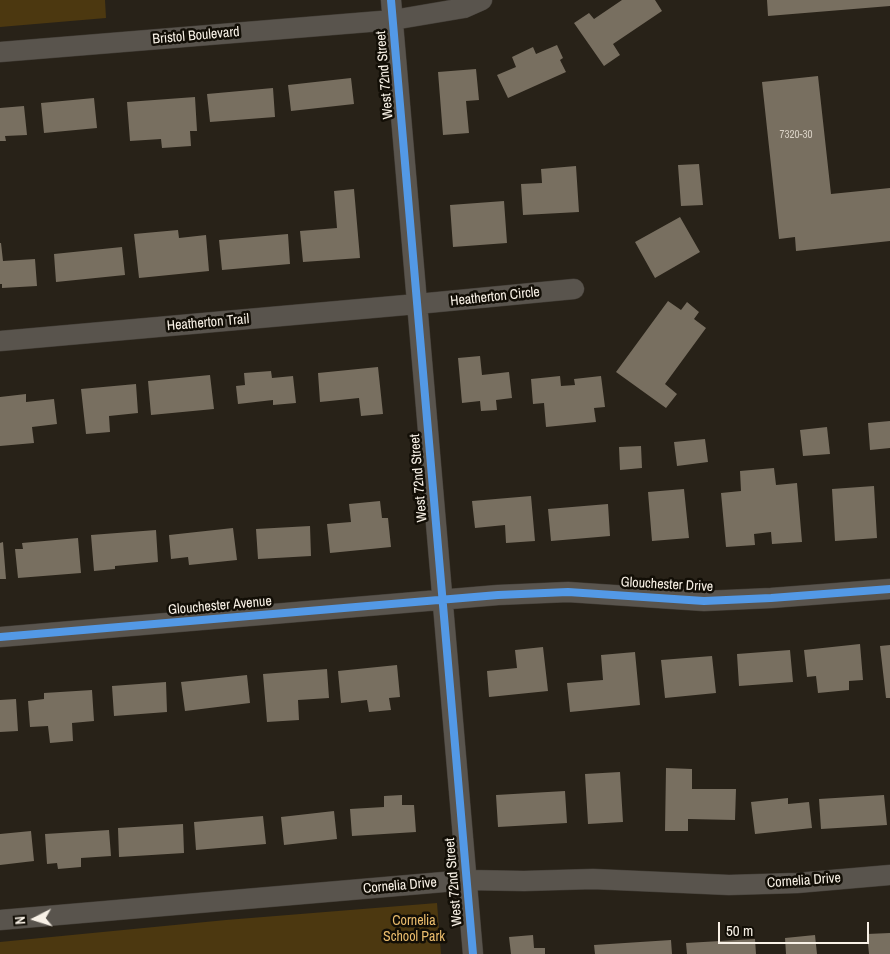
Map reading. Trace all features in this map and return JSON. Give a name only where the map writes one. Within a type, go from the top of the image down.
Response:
[{"type":"street","name":"West 72nd Street","points":[[391,0],[473,954]]},
{"type":"street","name":"Bristol Boulevard","points":[[0,52],[393,20],[464,8],[482,0]]},
{"type":"street","name":"Heatherton Circle","points":[[417,304],[574,289]]},
{"type":"street","name":"Heatherton Trail","points":[[0,341],[417,304]]},
{"type":"street","name":"Glouchester Drive","points":[[442,600],[568,592],[704,601],[890,589]]},
{"type":"street","name":"Glouchester Avenue","points":[[0,637],[442,600]]},
{"type":"street","name":"Cornelia Drive","points":[[0,920],[467,880],[593,879],[729,885],[797,883],[890,875]]},
{"type":"green space","points":[[0,0],[105,0],[106,18],[0,27]]},
{"type":"green space","name":"Cornelia School Park","points":[[437,903],[441,954],[0,954],[0,942],[226,920]]},
{"type":"building","points":[[622,0],[655,0],[662,11],[613,44],[620,55],[604,66],[574,23],[589,13],[594,19]]},
{"type":"building","points":[[767,0],[890,0],[890,6],[768,16]]},
{"type":"building","points":[[557,45],[563,58],[560,60],[566,72],[508,98],[497,75],[516,67],[512,57],[533,47],[536,54]]},
{"type":"building","points":[[476,69],[479,100],[466,101],[469,133],[443,135],[438,72]]},
{"type":"building","points":[[818,76],[831,194],[890,188],[890,241],[796,251],[795,237],[779,239],[762,82]]},
{"type":"building","points":[[351,78],[354,104],[291,111],[288,85]]},
{"type":"building","points":[[273,88],[275,117],[210,122],[207,94]]},
{"type":"building","points":[[195,97],[197,131],[190,131],[191,146],[162,148],[161,139],[130,141],[127,102]]},
{"type":"building","points":[[94,98],[97,128],[44,133],[41,103]]},
{"type":"building","points":[[24,106],[27,135],[5,136],[6,141],[0,141],[0,108]]},
{"type":"building","points":[[699,164],[703,205],[681,206],[678,165]]},
{"type":"building","points":[[576,166],[579,212],[523,215],[521,184],[542,183],[541,169]]},
{"type":"building","points":[[354,189],[360,258],[303,262],[300,231],[337,228],[334,191]]},
{"type":"building","points":[[504,201],[507,243],[453,247],[450,205]]},
{"type":"building","points":[[680,217],[700,252],[655,278],[635,242]]},
{"type":"building","points":[[178,230],[179,238],[206,235],[209,271],[139,278],[134,234]]},
{"type":"building","points":[[288,234],[290,264],[222,270],[219,240]]},
{"type":"building","points":[[0,243],[3,261],[35,259],[37,286],[2,288],[2,284],[0,284]]},
{"type":"building","points":[[122,247],[125,275],[56,282],[54,254]]},
{"type":"building","points":[[668,301],[681,310],[687,302],[699,312],[694,319],[706,328],[665,384],[677,394],[666,408],[616,372]]},
{"type":"building","points":[[480,356],[482,375],[509,372],[512,398],[496,400],[497,410],[481,411],[480,401],[462,403],[458,358]]},
{"type":"building","points":[[378,367],[383,414],[361,416],[359,398],[320,402],[318,373]]},
{"type":"building","points":[[271,371],[272,378],[293,376],[296,403],[273,405],[273,400],[238,404],[236,386],[245,385],[244,373]]},
{"type":"building","points":[[210,375],[214,409],[151,415],[148,381]]},
{"type":"building","points":[[560,376],[561,386],[575,385],[574,379],[601,376],[605,407],[594,408],[596,422],[546,427],[544,403],[533,404],[531,379]]},
{"type":"building","points":[[136,384],[138,413],[109,416],[110,432],[86,434],[81,389]]},
{"type":"building","points":[[26,394],[26,402],[54,399],[57,424],[32,427],[34,443],[0,446],[0,397]]},
{"type":"building","points":[[890,421],[890,448],[870,450],[868,423]]},
{"type":"building","points":[[827,427],[830,454],[803,456],[800,430]]},
{"type":"building","points":[[705,439],[708,462],[677,466],[674,442]]},
{"type":"building","points":[[641,446],[642,468],[620,470],[619,447]]},
{"type":"building","points":[[774,468],[776,485],[797,483],[802,542],[772,544],[771,532],[754,534],[755,545],[726,547],[721,493],[741,491],[740,471]]},
{"type":"building","points":[[874,486],[877,538],[835,541],[832,489]]},
{"type":"building","points":[[684,489],[689,538],[652,541],[648,492]]},
{"type":"building","points":[[531,496],[535,541],[506,543],[505,525],[475,528],[472,501]]},
{"type":"building","points":[[380,501],[382,518],[388,518],[391,547],[330,553],[327,524],[351,522],[349,504]]},
{"type":"building","points":[[608,504],[610,536],[551,541],[548,509]]},
{"type":"building","points":[[310,526],[311,556],[258,559],[256,529]]},
{"type":"building","points":[[233,528],[237,560],[189,565],[188,557],[171,559],[169,535]]},
{"type":"building","points":[[156,530],[158,562],[115,566],[115,569],[94,571],[91,535]]},
{"type":"building","points":[[78,538],[81,573],[18,578],[15,549],[23,549],[22,543]]},
{"type":"building","points":[[3,542],[6,579],[0,579],[0,543]]},
{"type":"building","points":[[860,644],[863,680],[849,681],[849,690],[818,693],[816,676],[807,677],[804,650]]},
{"type":"building","points":[[890,645],[890,698],[886,698],[880,646]]},
{"type":"building","points":[[543,647],[548,691],[489,697],[487,671],[517,668],[515,650]]},
{"type":"building","points":[[790,650],[793,682],[739,686],[737,654]]},
{"type":"building","points":[[635,652],[640,705],[570,712],[567,683],[603,680],[601,655]]},
{"type":"building","points":[[712,656],[716,693],[665,698],[661,660]]},
{"type":"building","points":[[397,665],[400,697],[389,698],[391,710],[369,712],[367,700],[341,703],[338,671]]},
{"type":"building","points":[[327,669],[329,698],[298,700],[299,720],[267,722],[263,674]]},
{"type":"building","points":[[247,675],[250,703],[185,711],[181,682]]},
{"type":"building","points":[[166,682],[167,712],[114,716],[112,686]]},
{"type":"building","points":[[92,690],[94,721],[72,723],[73,741],[50,743],[48,726],[30,727],[28,701],[44,699],[44,693]]},
{"type":"building","points":[[16,699],[18,731],[0,732],[0,700]]},
{"type":"building","points":[[666,768],[692,769],[692,789],[736,789],[735,820],[688,819],[688,831],[665,831]]},
{"type":"building","points":[[620,772],[623,822],[588,824],[585,774]]},
{"type":"building","points":[[565,791],[567,823],[498,827],[496,795]]},
{"type":"building","points":[[402,795],[402,805],[414,805],[416,832],[352,836],[350,809],[384,807],[384,796]]},
{"type":"building","points":[[884,795],[887,825],[821,829],[819,799]]},
{"type":"building","points":[[788,798],[788,804],[809,802],[812,828],[755,834],[751,802]]},
{"type":"building","points":[[334,811],[337,839],[284,845],[281,817]]},
{"type":"building","points":[[263,816],[266,844],[196,850],[194,822]]},
{"type":"building","points":[[183,824],[184,853],[119,857],[118,828]]},
{"type":"building","points":[[109,830],[111,856],[81,858],[81,867],[58,869],[57,863],[47,864],[45,834]]},
{"type":"building","points":[[31,831],[34,861],[0,865],[0,834]]},
{"type":"building","points":[[890,933],[890,954],[869,954],[867,934]]},
{"type":"building","points":[[533,935],[534,948],[545,948],[545,954],[511,954],[509,937]]},
{"type":"building","points":[[815,935],[817,954],[786,954],[785,938]]},
{"type":"building","points":[[755,939],[756,954],[687,954],[686,943]]},
{"type":"building","points":[[671,940],[672,954],[595,954],[594,945]]},
{"type":"cycle path","points":[[391,0],[473,954]]},
{"type":"cycle path","points":[[0,637],[498,595],[568,592],[704,601],[890,589]]}]
